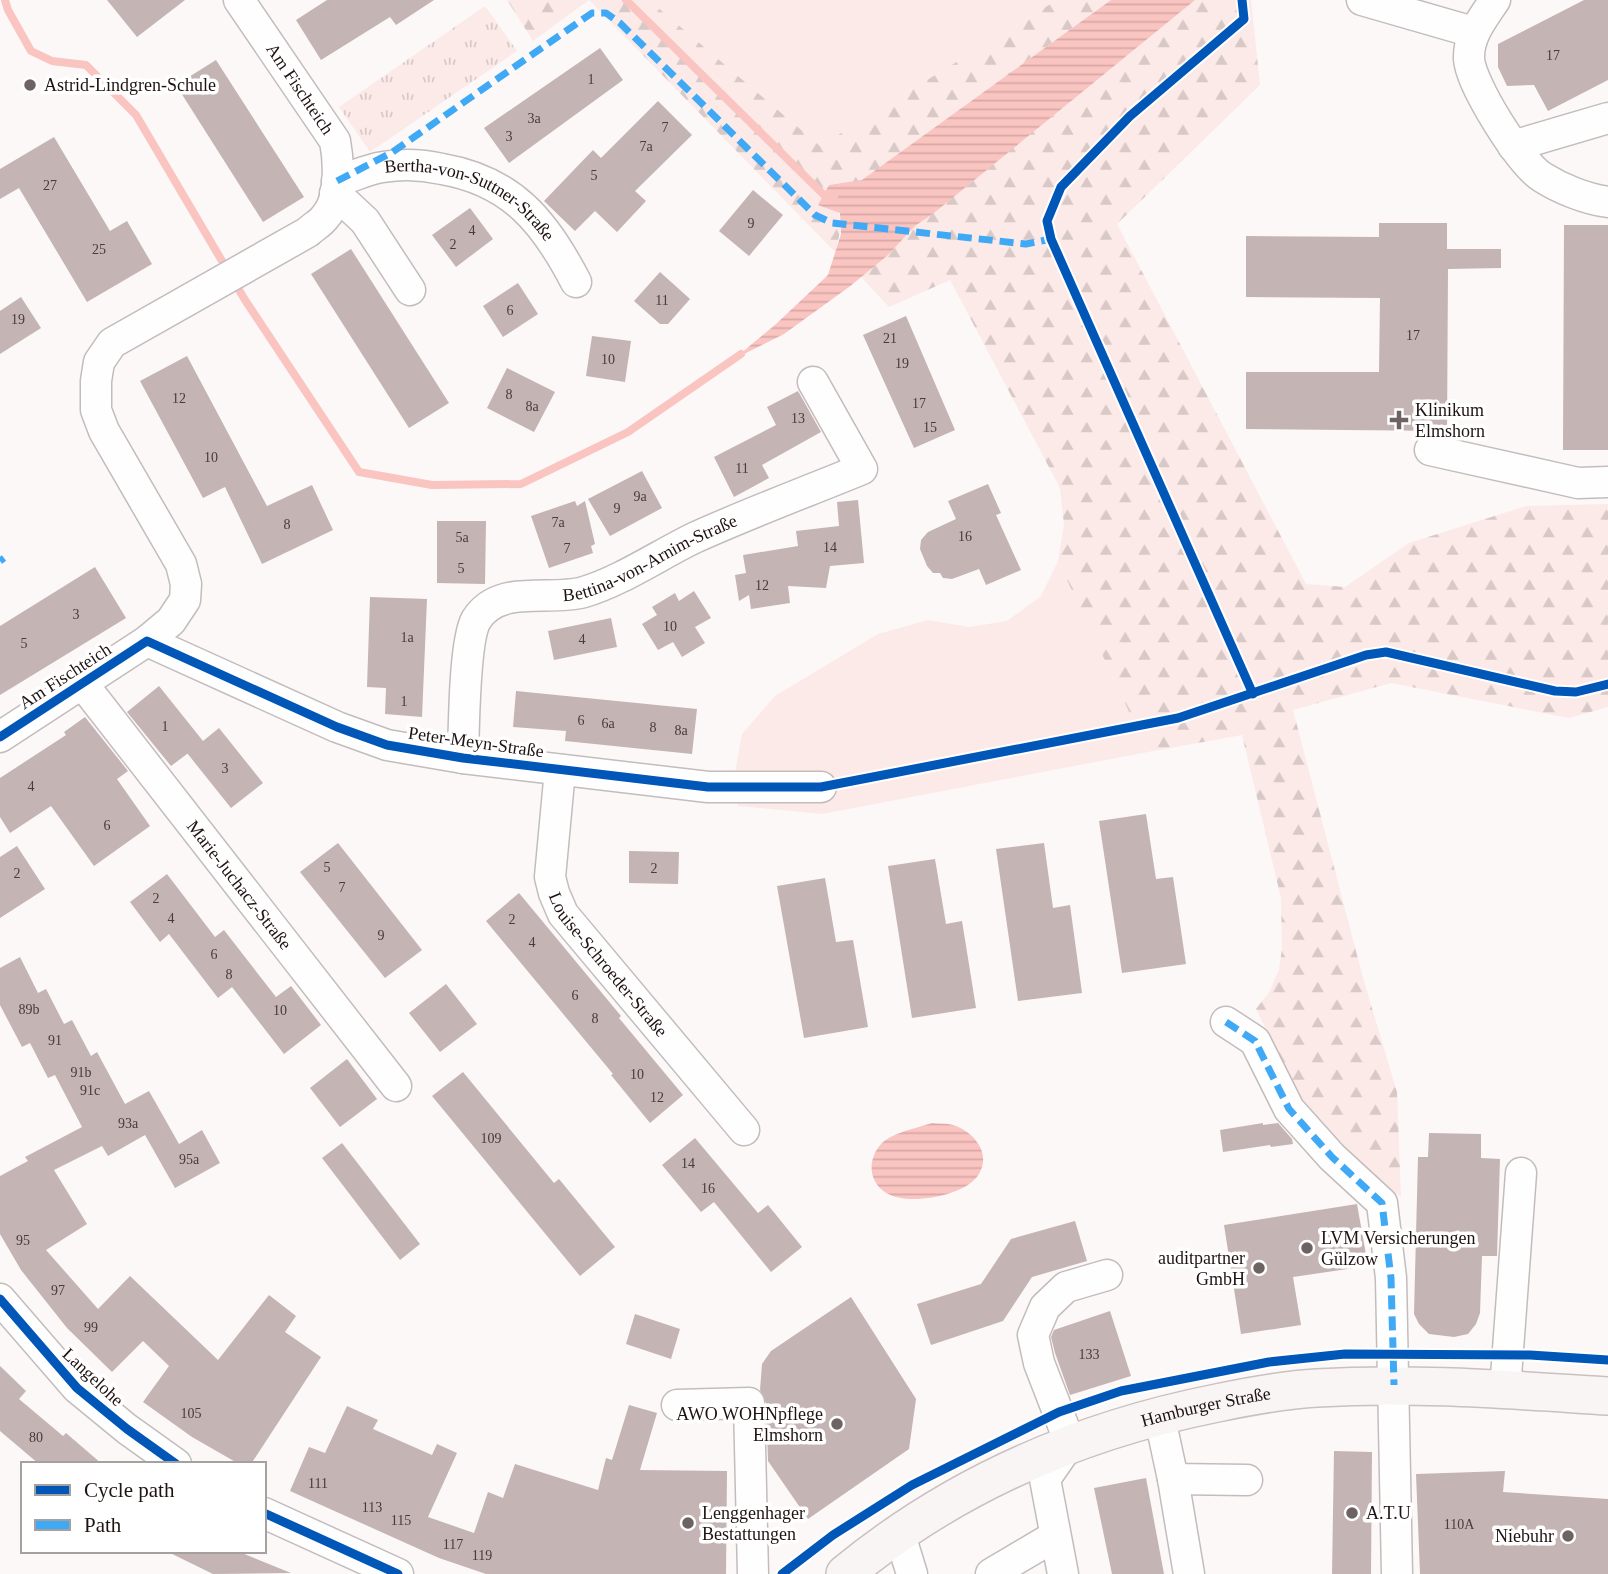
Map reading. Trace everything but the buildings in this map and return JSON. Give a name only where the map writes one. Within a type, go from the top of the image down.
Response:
[{"type":"main road","name":"Hamburger Straße","points":[[854,1571],[899,1532],[983,1483],[1070,1443],[1159,1414],[1247,1397],[1314,1388],[1394,1385],[1608,1396]]},
{"type":"street","name":"Am Fischteich","points":[[0,737],[147,641],[171,621],[185,600],[186,583],[181,564],[104,431],[96,410],[99,362],[112,343],[308,232],[327,216],[336,187],[339,164],[335,141],[239,0]]},
{"type":"street","points":[[1362,0],[1474,32]]},
{"type":"street","points":[[1495,0],[1474,32],[1469,59],[1478,89],[1513,146],[1540,177],[1591,200],[1608,202]]},
{"type":"street","points":[[1513,146],[1608,118]]},
{"type":"street","name":"Bertha-von-Suttner-Straße","points":[[336,187],[383,167],[425,166],[467,173],[497,186],[513,197],[540,225],[561,253],[576,282]]},
{"type":"street","points":[[336,187],[365,221],[410,290]]},
{"type":"street","name":"Bettina-von-Arnim-Straße","points":[[463,758],[469,644],[476,621],[495,601],[516,596],[562,596],[586,591],[695,538],[862,469],[813,382]]},
{"type":"street","points":[[1430,450],[1578,483],[1608,482]]},
{"type":"street","name":"Peter-Meyn-Straße","points":[[147,641],[337,727],[387,745],[463,758],[708,787],[821,787]]},
{"type":"street","name":"Marie-Juchacz-Straße","points":[[82,683],[396,1086]]},
{"type":"street","name":"Louise-Schroeder-Straße","points":[[561,770],[550,877],[563,914],[744,1130]]},
{"type":"street","points":[[1226,1022],[1255,1041],[1289,1109],[1332,1157],[1382,1203],[1391,1278],[1397,1574]]},
{"type":"street","points":[[1505,1390],[1521,1173]]},
{"type":"street","points":[[1063,1574],[1045,1479],[1070,1443],[1039,1363],[1033,1335],[1045,1307],[1066,1287],[1107,1275]]},
{"type":"street","name":"Langelohe","points":[[0,1299],[77,1388],[173,1462]]},
{"type":"street","points":[[677,1405],[749,1403],[753,1574]]},
{"type":"street","points":[[1159,1414],[1189,1574]]},
{"type":"street","points":[[1173,1479],[1247,1480]]},
{"type":"street","points":[[266,1514],[398,1574]]},
{"type":"street","points":[[899,1532],[912,1574]]},
{"type":"street","points":[[991,1574],[1055,1536]]},
{"type":"green space","points":[[507,0],[589,0],[533,41]]},
{"type":"green space","points":[[589,0],[649,0],[820,146],[1057,0],[1111,0],[862,181],[829,185],[840,218],[835,252]]},
{"type":"green space","points":[[649,0],[1057,0],[820,146]]},
{"type":"green space","points":[[1191,0],[1251,0],[1260,85],[1117,224],[1306,584],[1345,587],[1409,543],[1526,506],[1608,504],[1608,707],[1569,718],[1391,683],[1293,710],[1363,978],[1397,1092],[1401,1197],[1345,1151],[1302,1103],[1256,1009],[1270,991],[1279,969],[1282,949],[1281,898],[1242,735],[1148,752],[1058,561],[1064,525],[1060,488],[950,280],[889,307],[861,277],[887,256],[915,226]]},
{"type":"green space","points":[[485,6],[517,51],[370,152],[339,107]]},
{"type":"green space","points":[[1058,561],[1148,752],[822,814],[738,806],[734,779],[742,734],[775,696],[878,634],[928,620],[969,627],[1007,621],[1041,596]]},
{"type":"shaded area","points":[[1111,0],[1195,0],[915,226],[887,256],[849,287],[784,334],[734,359],[828,275],[841,234],[840,213],[818,205],[829,185],[862,180]]},
{"type":"shaded area","points":[[932,1123],[953,1125],[973,1138],[982,1151],[979,1174],[965,1187],[944,1195],[910,1199],[883,1191],[873,1177],[872,1160],[876,1151],[893,1136]]},
{"type":"waterway","points":[[5,0],[31,51],[52,61],[86,65],[136,115],[245,300],[359,472],[432,485],[521,484],[628,432],[741,354]]},
{"type":"waterway","points":[[626,0],[824,195],[834,197]]},
{"type":"marked path","points":[[337,181],[391,153],[592,13],[606,13],[620,23],[815,215],[832,223],[1026,244],[1051,239]]},
{"type":"marked path","points":[[0,561],[4,558]]},
{"type":"marked path","points":[[1226,1022],[1255,1041],[1289,1109],[1332,1157],[1382,1203],[1391,1278],[1394,1385]]},
{"type":"cycle path","points":[[1242,0],[1244,19],[1130,116],[1061,187],[1047,221],[1051,239],[1253,694]]},
{"type":"cycle path","points":[[0,737],[147,641],[337,727],[387,745],[463,758],[708,787],[821,787],[1178,718],[1366,655],[1386,652],[1555,691],[1576,692],[1608,684]]},
{"type":"cycle path","points":[[0,1299],[77,1388],[173,1462]]},
{"type":"cycle path","points":[[782,1574],[833,1535],[912,1485],[1059,1412],[1121,1391],[1269,1362],[1345,1354],[1530,1355],[1608,1360]]},
{"type":"cycle path","points":[[266,1514],[398,1574]]},
{"type":"place","name":"Astrid-Lindgren-Schule","points":[[30,85]]},
{"type":"place","name":"Klinikum Elmshorn","points":[[1399,420]]},
{"type":"place","name":"LVM Versicherungen Gülzow","points":[[1307,1248]]},
{"type":"place","name":"auditpartner GmbH","points":[[1259,1268]]},
{"type":"place","name":"AWO WOHNpflege Elmshorn","points":[[837,1424]]},
{"type":"place","name":"A.T.U","points":[[1352,1513]]},
{"type":"place","name":"Lenggenhager Bestattungen","points":[[688,1523]]},
{"type":"place","name":"Niebuhr","points":[[1568,1536]]}]
